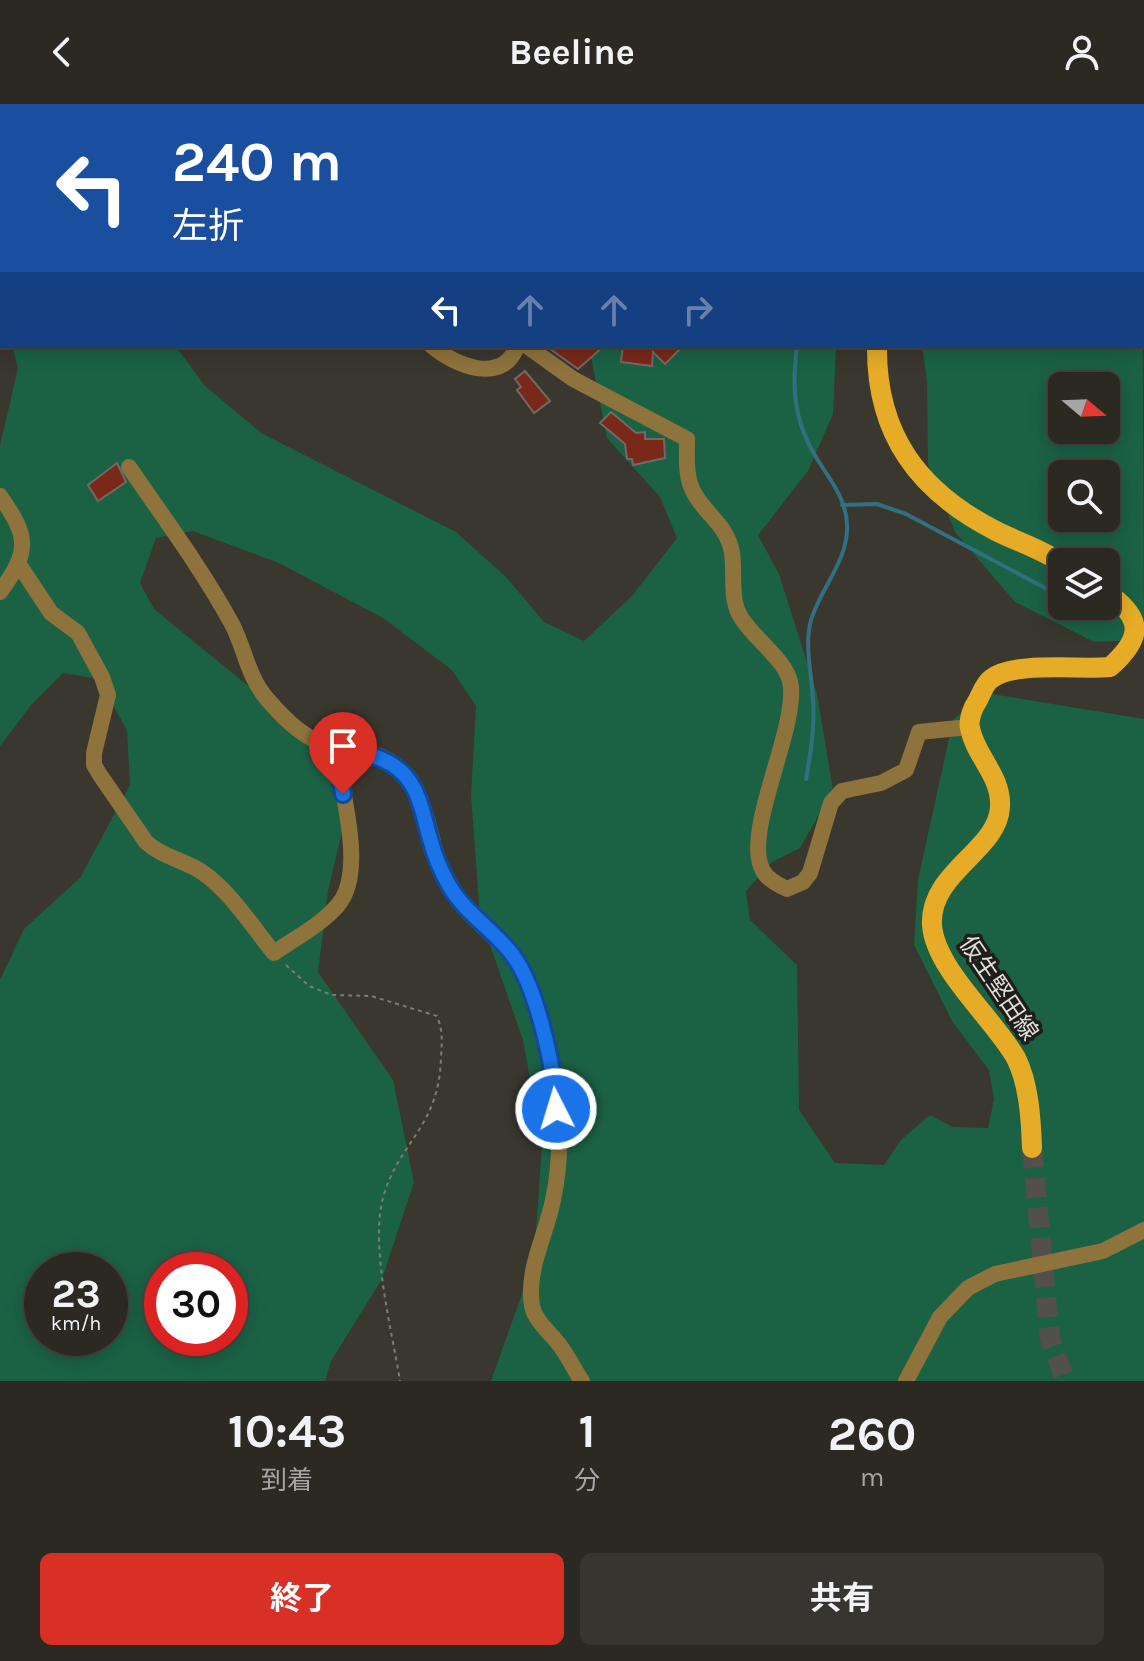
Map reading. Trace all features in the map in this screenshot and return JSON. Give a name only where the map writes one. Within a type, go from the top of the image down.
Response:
[{"type":"main road","points":[[877,348],[877,376],[887,421],[910,465],[959,510],[1048,556]]},
{"type":"main road","points":[[969,727],[973,707],[990,679],[1014,669],[1110,667],[1131,649],[1136,632],[1134,620],[1120,602]]},
{"type":"main road","name":"仮生堅田線","points":[[969,727],[996,781],[1001,809],[989,834],[942,886],[932,928],[940,954],[1017,1060],[1026,1090],[1032,1148]]},
{"type":"street","points":[[434,348],[453,363],[476,369],[499,366],[514,355],[516,348]]},
{"type":"street","points":[[530,348],[573,379],[687,439],[687,469],[692,490],[722,525],[732,554],[737,610],[790,677],[793,707],[768,793],[758,857],[763,873],[773,882],[787,889],[803,882],[810,873],[831,803],[842,791],[881,783],[906,770],[919,732],[969,727]]},
{"type":"street","points":[[129,467],[204,575],[234,627],[250,672],[264,695],[289,724],[305,736],[336,748],[364,751],[388,760],[402,772],[416,791],[449,886],[514,957],[529,986],[555,1078],[559,1167],[553,1201],[530,1278],[533,1309],[582,1381]]},
{"type":"street","points":[[0,496],[21,525],[24,544],[18,563],[0,592]]},
{"type":"street","points":[[18,563],[51,613],[78,633],[102,677],[108,695],[94,753],[94,765],[100,775],[146,842],[155,851],[198,869],[220,886],[274,953],[340,903],[350,877],[350,836],[336,748]]},
{"type":"street","points":[[906,1381],[940,1317],[968,1288],[995,1274],[1103,1251],[1144,1230]]},
{"type":"path","points":[[274,953],[309,986],[332,995],[371,996],[429,1013],[437,1016],[443,1032],[436,1101],[395,1170],[383,1199],[380,1268],[400,1381]]},
{"type":"green space","points":[[13,348],[177,348],[204,385],[261,433],[456,532],[506,577],[544,622],[584,641],[632,596],[677,538],[660,497],[607,438],[589,348],[836,348],[833,414],[808,471],[758,535],[779,574],[817,694],[833,790],[800,848],[772,862],[746,891],[750,920],[797,965],[799,1110],[835,1163],[884,1165],[901,1140],[930,1115],[953,1127],[988,1128],[994,1099],[989,1070],[952,1021],[914,945],[918,880],[953,720],[986,693],[1144,719],[1144,1381],[491,1381],[534,1260],[542,1145],[523,1040],[480,916],[471,795],[476,706],[452,670],[383,618],[279,563],[193,531],[156,538],[140,583],[154,609],[242,681],[333,748],[347,810],[328,891],[318,972],[393,1080],[414,1182],[382,1279],[331,1361],[325,1381],[0,1381],[0,980],[24,929],[80,878],[130,785],[127,730],[98,679],[63,673],[31,705],[0,746],[0,446],[18,368]]},
{"type":"green space","points":[[922,348],[1143,348],[1144,640],[1094,642],[1051,620],[1120,620],[1120,548],[1048,548],[1048,619],[1015,602],[955,532],[928,464],[927,381]]},
{"type":"building","points":[[549,348],[602,348],[578,369]]},
{"type":"building","points":[[623,348],[681,348],[665,364],[653,352],[652,366],[621,362]]},
{"type":"building","points":[[525,371],[550,401],[534,413],[517,390],[521,387],[515,379]]},
{"type":"building","points":[[611,412],[636,433],[645,432],[645,439],[664,439],[665,458],[633,465],[632,459],[627,459],[625,444],[600,423]]},
{"type":"building","points":[[117,463],[126,482],[98,501],[88,485]]},
{"type":"waterway","points":[[797,348],[795,387],[801,426],[839,495],[847,524],[844,550],[816,608],[809,630],[813,720],[806,779]]},
{"type":"waterway","points":[[842,505],[877,504],[906,514],[1048,590]]},
{"type":"tunnel","points":[[1032,1148],[1050,1339],[1066,1381]]},
{"type":"route","points":[[343,794],[336,748],[364,751],[388,760],[416,791],[449,886],[461,903],[514,957],[529,986],[555,1078],[556,1109]]}]
